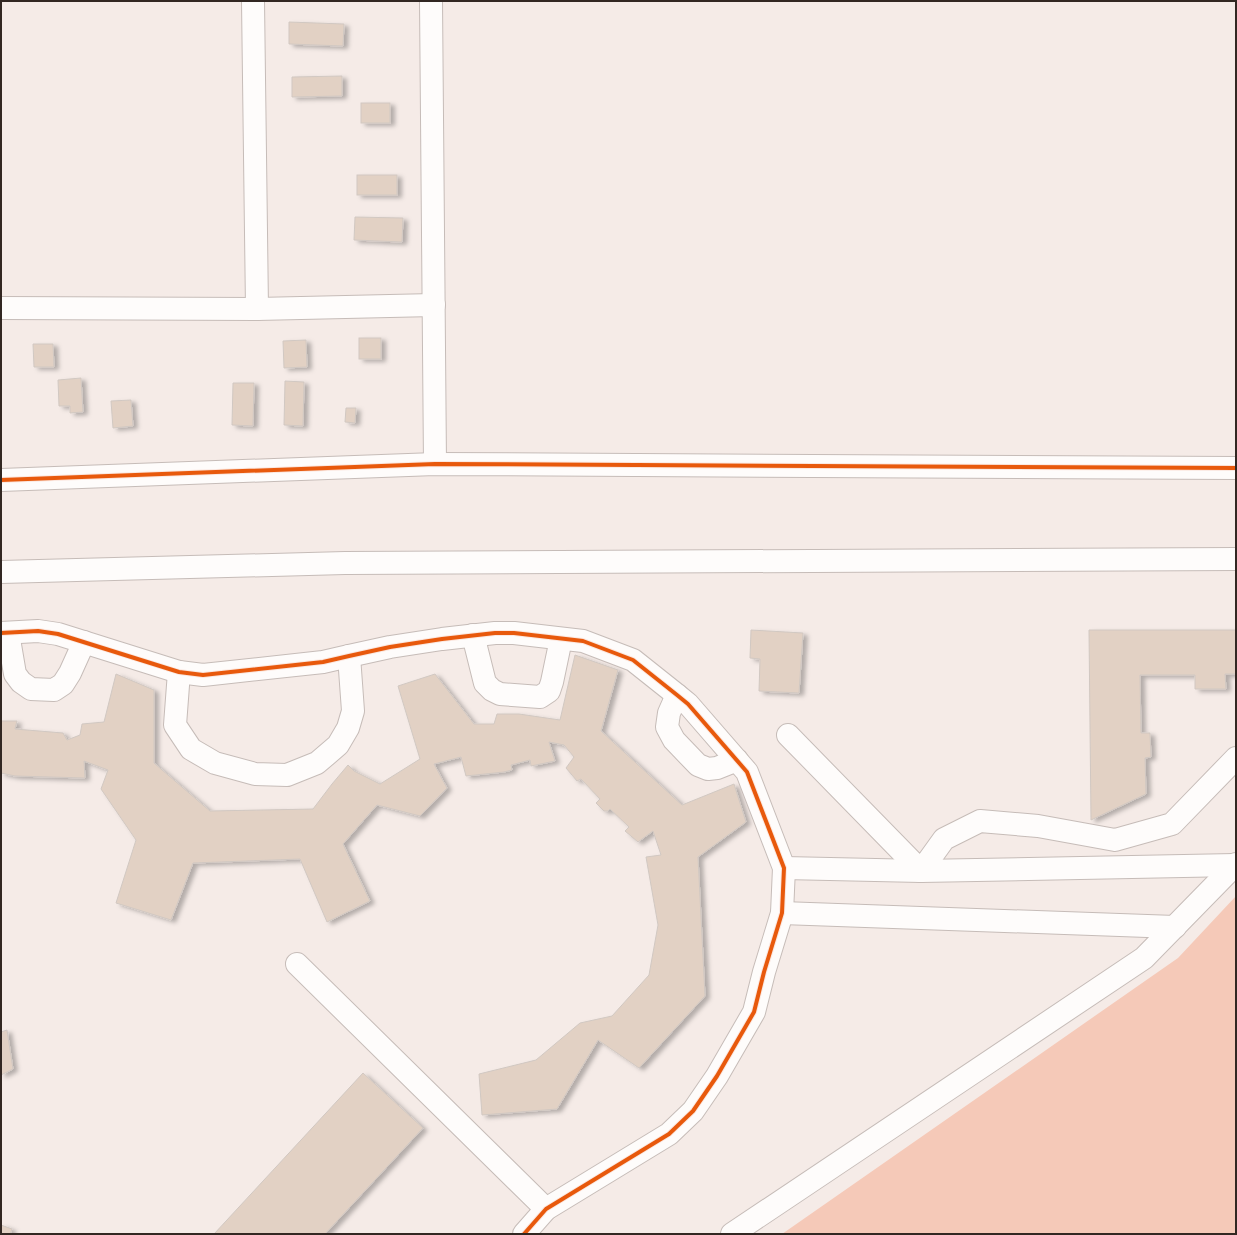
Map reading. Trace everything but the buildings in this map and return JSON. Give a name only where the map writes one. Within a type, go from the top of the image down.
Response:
[{"type":"street","points":[[253,1],[257,309]]},
{"type":"street","points":[[431,1],[435,464]]},
{"type":"street","points":[[1,308],[257,309],[434,305]]},
{"type":"street","points":[[1,480],[435,464],[1236,468]]},
{"type":"street","points":[[1,572],[345,563],[1236,559]]},
{"type":"street","points":[[84,642],[70,673],[63,684],[54,690],[31,689],[21,682],[15,674],[5,633],[38,631],[58,634],[84,642],[179,672],[203,675],[323,662],[390,647],[495,633],[514,633],[584,642],[633,660],[677,695],[688,704],[747,772],[784,868],[782,913],[764,972],[754,1012],[717,1076],[693,1110],[669,1134],[546,1209],[524,1234]]},
{"type":"street","points":[[472,635],[486,683],[492,690],[500,694],[540,696],[549,691],[561,639]]},
{"type":"street","points":[[179,672],[175,725],[191,749],[215,763],[255,774],[287,775],[317,763],[338,744],[348,728],[353,711],[348,656]]},
{"type":"street","points":[[677,695],[669,713],[667,726],[674,740],[698,765],[708,769],[717,768],[737,760]]},
{"type":"street","points":[[788,734],[921,871]]},
{"type":"street","points":[[921,871],[944,838],[980,821],[1038,826],[1115,840],[1172,824],[1236,758]]},
{"type":"street","points":[[784,868],[921,871],[1236,865]]},
{"type":"street","points":[[732,1234],[1144,958],[1236,865]]},
{"type":"street","points":[[782,913],[1175,927]]},
{"type":"street","points":[[297,964],[546,1209]]},
{"type":"shaded area","points":[[1236,896],[1236,1234],[782,1234],[1178,958]]},
{"type":"cycle path","points":[[1,480],[435,464],[1236,468]]},
{"type":"cycle path","points":[[1,633],[38,631],[58,634],[179,672],[203,675],[323,662],[390,647],[442,639],[495,633],[514,633],[583,641],[633,660],[688,704],[747,772],[784,868],[782,913],[764,972],[754,1012],[717,1076],[693,1111],[669,1134],[546,1209],[524,1234]]}]
